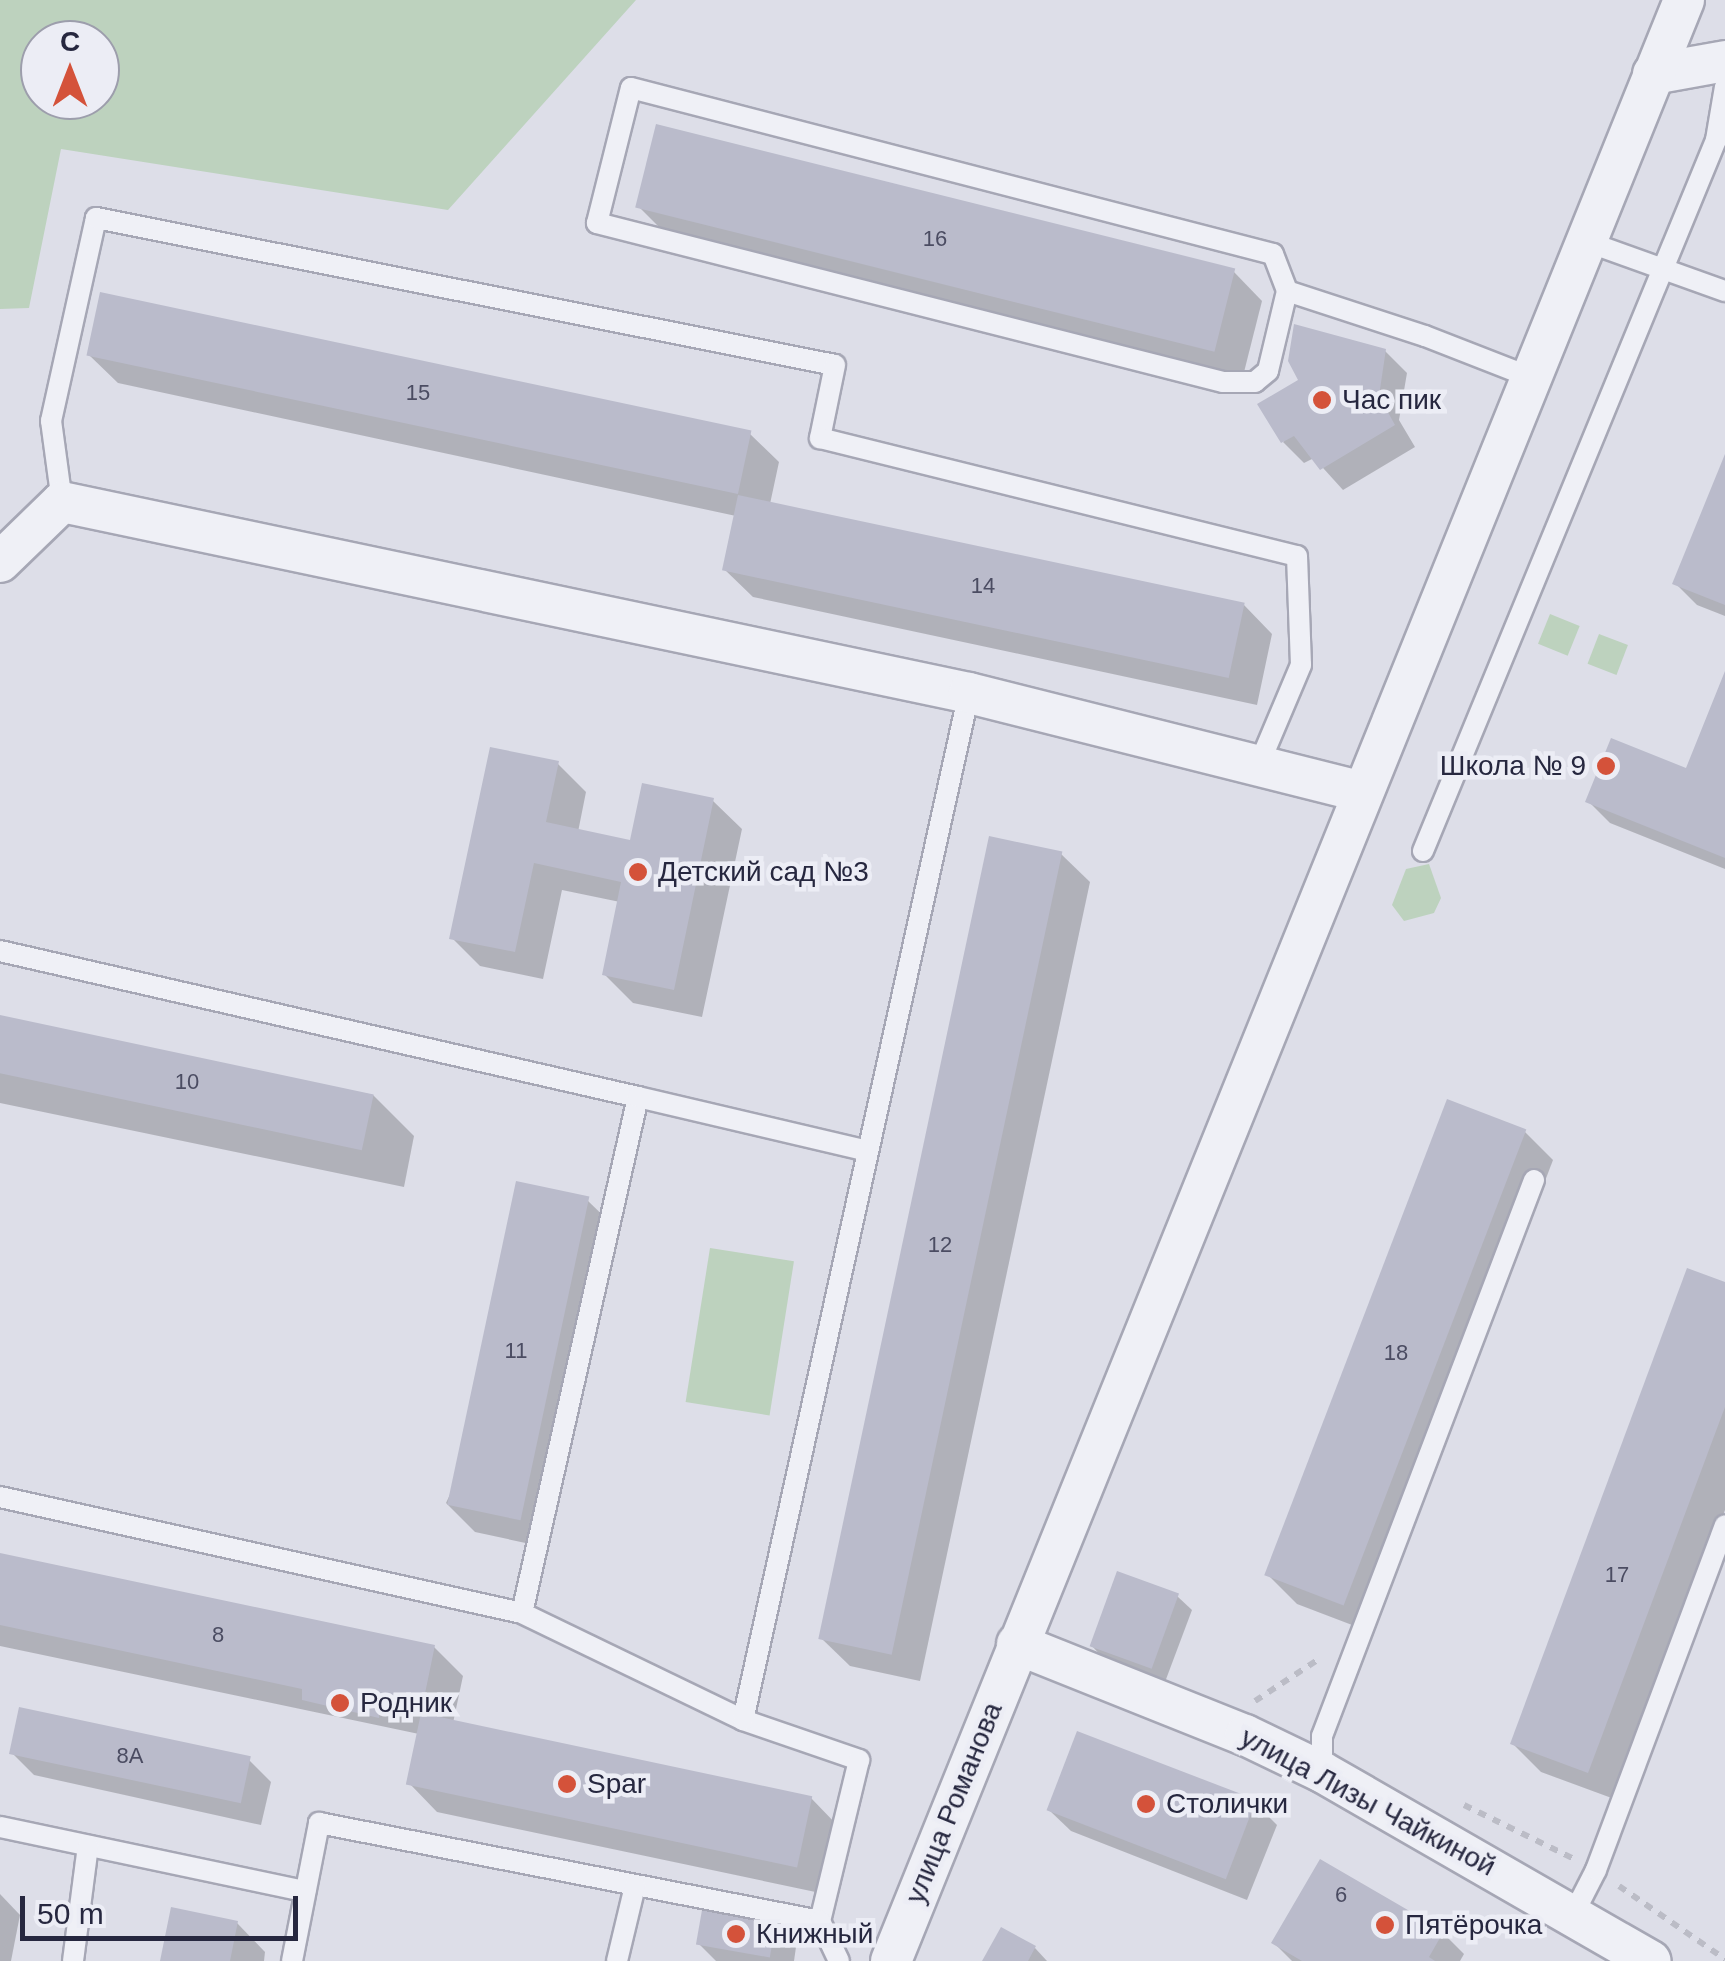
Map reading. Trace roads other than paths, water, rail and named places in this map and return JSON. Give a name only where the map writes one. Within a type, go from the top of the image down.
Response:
[{"type":"street","name":"улица Романова","points":[[891,1961],[1684,0]]},
{"type":"street","points":[[1653,74],[1725,61]]},
{"type":"street","points":[[0,562],[62,502],[969,693],[1260,762],[1362,792]]},
{"type":"street","name":"улица Лизы Чайкиной","points":[[1017,1644],[1245,1735],[1322,1772],[1652,1961]]},
{"type":"lane","points":[[1422,851],[1716,140],[1725,87]]},
{"type":"lane","points":[[631,88],[1273,254],[1287,291],[1268,371],[1255,382],[1222,382],[598,223],[631,88]]},
{"type":"lane","points":[[62,502],[51,421],[96,218],[836,365],[820,438],[1296,556],[1301,665],[1260,762]]},
{"type":"lane","points":[[1585,241],[1725,291]]},
{"type":"lane","points":[[1287,291],[1426,336],[1530,377]]},
{"type":"lane","points":[[742,1720],[969,693]]},
{"type":"lane","points":[[0,951],[868,1150]]},
{"type":"lane","points":[[522,1613],[638,1097]]},
{"type":"lane","points":[[1322,1772],[1322,1736],[1534,1180]]},
{"type":"lane","points":[[0,1497],[522,1613],[742,1720],[859,1760],[820,1921],[839,1961]]},
{"type":"lane","points":[[1574,1913],[1596,1870],[1725,1525]]},
{"type":"lane","points":[[292,1961],[319,1823],[820,1921]]},
{"type":"lane","points":[[0,1827],[305,1891]]},
{"type":"lane","points":[[73,1961],[88,1846]]},
{"type":"lane","points":[[617,1961],[635,1886]]},
{"type":"place","name":"Час пик","points":[[1322,400]]},
{"type":"place","name":"Школа № 9","points":[[1606,766]]},
{"type":"place","name":"Детский сад №3","points":[[638,872]]},
{"type":"place","name":"Родник","points":[[340,1703]]},
{"type":"place","name":"Spar","points":[[567,1784]]},
{"type":"place","name":"Столички","points":[[1146,1804]]},
{"type":"place","name":"Пятёрочка","points":[[1385,1925]]},
{"type":"place","name":"Книжный","points":[[736,1934]]}]
